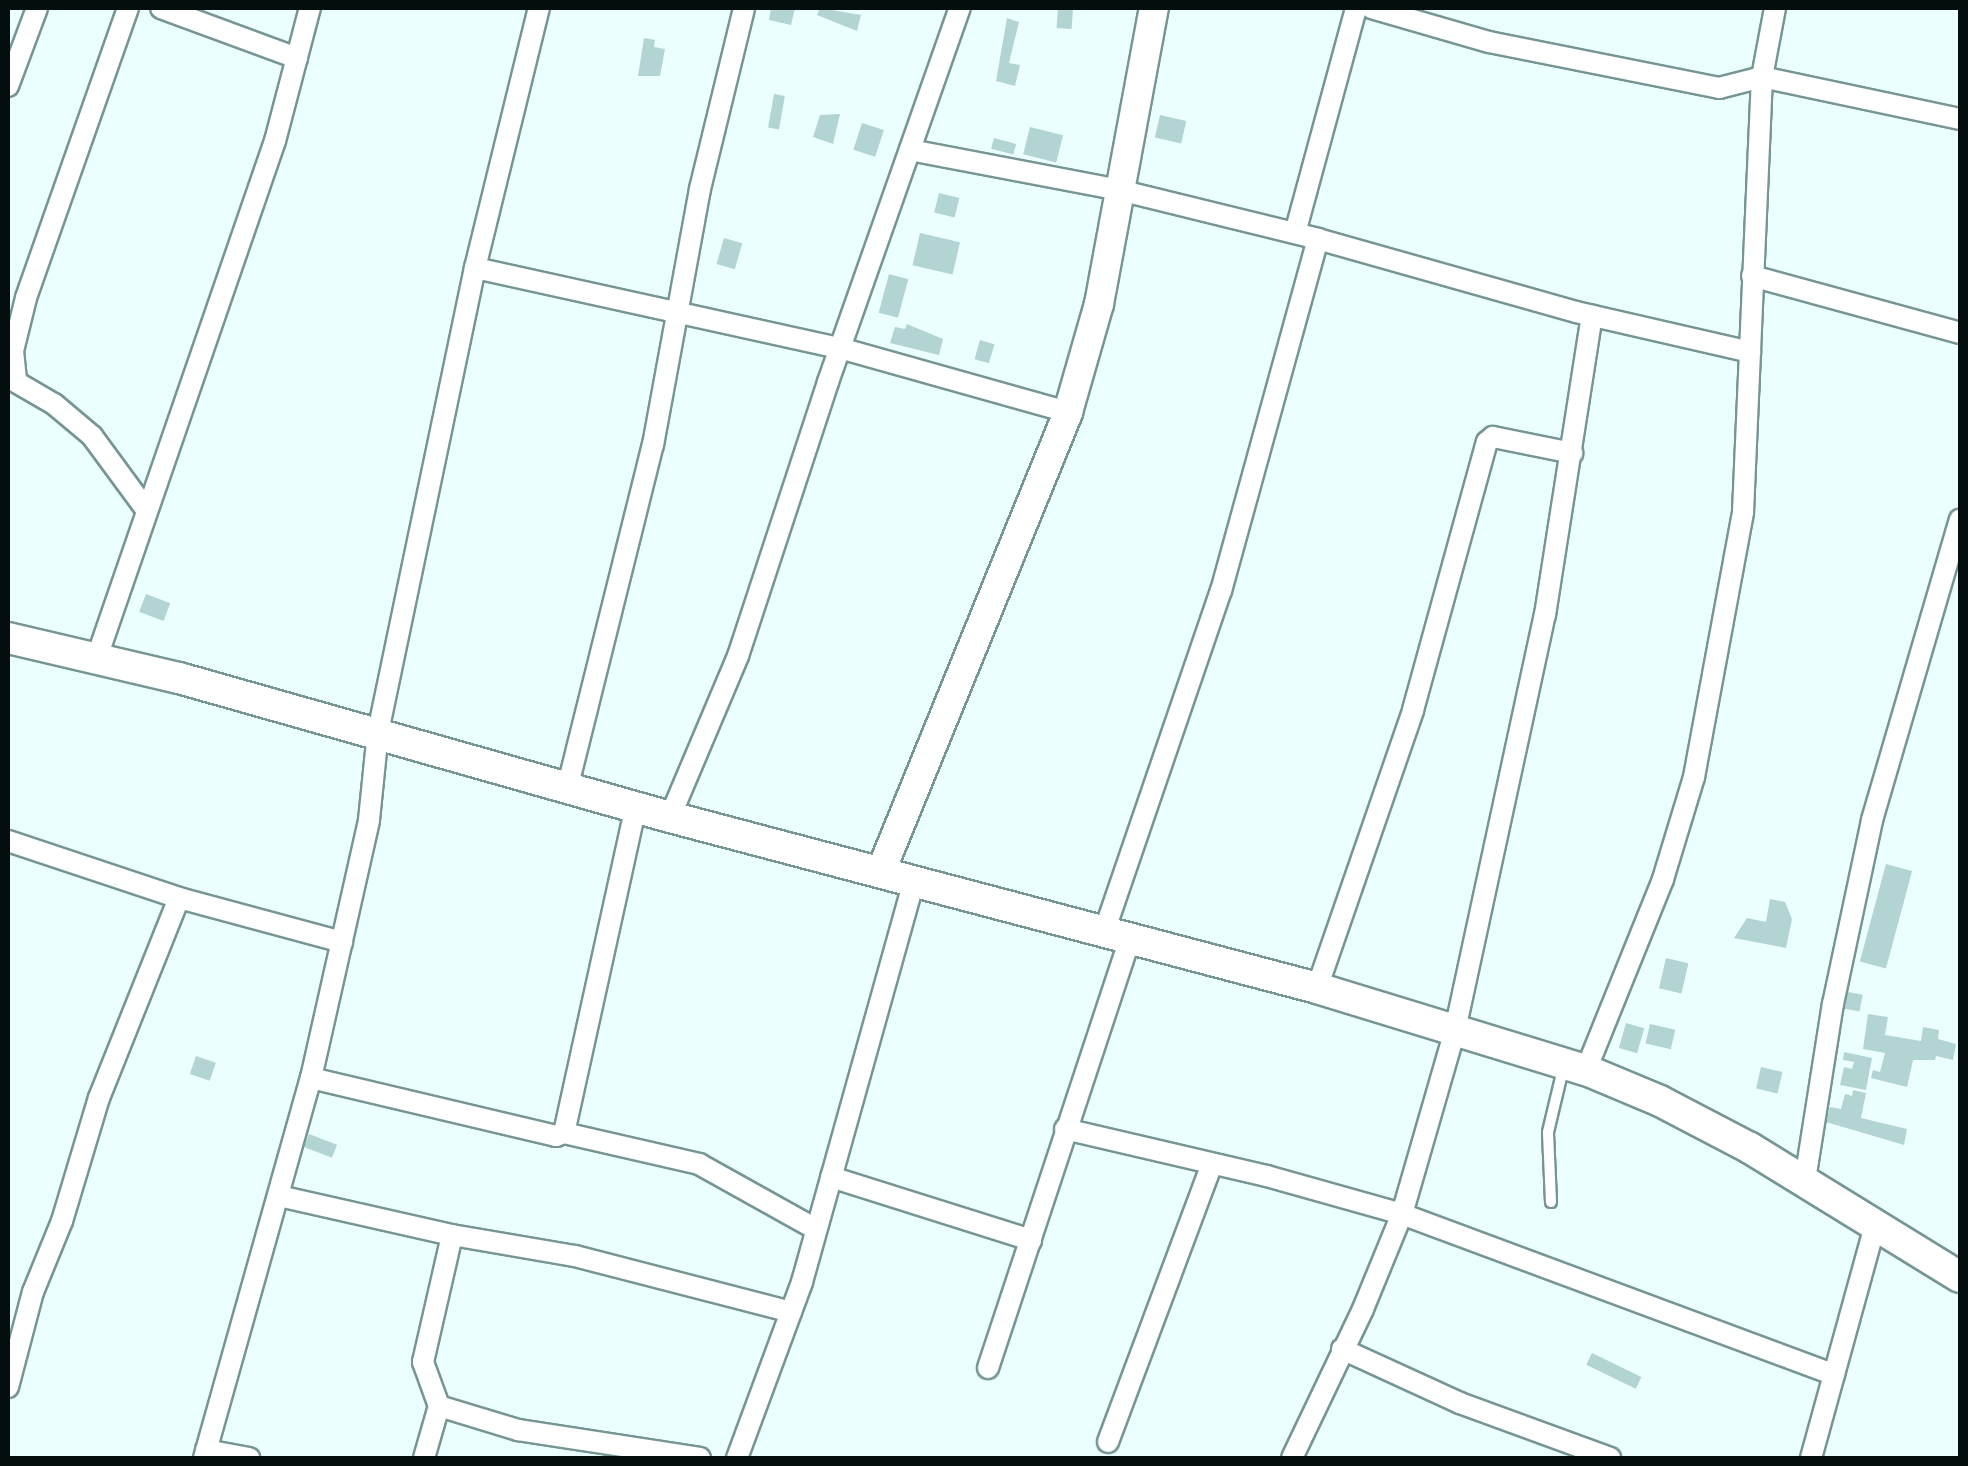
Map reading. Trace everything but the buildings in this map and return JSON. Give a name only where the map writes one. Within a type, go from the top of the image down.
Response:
[{"type":"main road","points":[[8,638],[97,657],[378,732],[670,817],[1317,988],[1575,1066],[1660,1101],[1805,1180],[1960,1276]]},
{"type":"street","points":[[8,86],[37,8]]},
{"type":"street","points":[[128,8],[26,298],[13,352],[16,382],[92,436],[148,510]]},
{"type":"street","points":[[161,8],[296,58]]},
{"type":"street","points":[[97,657],[275,140],[310,8]]},
{"type":"street","points":[[248,1458],[205,1454],[311,1078],[369,820],[378,732],[475,268],[539,8]]},
{"type":"street","points":[[568,785],[653,446],[700,189],[744,8]]},
{"type":"street","points":[[670,817],[738,656],[840,348],[960,8]]},
{"type":"street","points":[[881,872],[1068,412],[1099,304],[1154,8]]},
{"type":"street","points":[[1295,233],[1356,8]]},
{"type":"street","points":[[1371,8],[1488,42],[1720,88],[1762,76],[1960,119]]},
{"type":"street","points":[[1575,1066],[1663,879],[1694,777],[1743,512],[1762,76],[1775,8]]},
{"type":"street","points":[[910,150],[1119,190],[1318,239],[1592,316],[1750,352]]},
{"type":"street","points":[[988,1368],[1065,1129],[1117,935],[1221,591],[1318,239]]},
{"type":"street","points":[[475,268],[840,348],[1068,412]]},
{"type":"street","points":[[1752,276],[1960,333]]},
{"type":"street","points":[[1298,1457],[1402,1214],[1455,1030],[1545,615],[1592,316]]},
{"type":"street","points":[[1317,988],[1413,710],[1487,442],[1493,437],[1572,454]]},
{"type":"street","points":[[1805,1180],[1833,1004],[1872,820],[1960,520]]},
{"type":"street","points":[[564,1133],[636,806]]},
{"type":"street","points":[[8,842],[179,898],[342,942]]},
{"type":"street","points":[[737,1458],[791,1312],[914,881]]},
{"type":"street","points":[[8,1387],[34,1292],[62,1221],[99,1098],[179,898]]},
{"type":"street","points":[[311,1078],[556,1136],[564,1133],[699,1164],[816,1229]]},
{"type":"street","points":[[1065,1129],[1212,1167],[1267,1176],[1402,1214],[1834,1374]]},
{"type":"street","points":[[1108,1442],[1212,1167]]},
{"type":"street","points":[[831,1176],[1031,1240]]},
{"type":"street","points":[[279,1196],[452,1236],[575,1256],[791,1312]]},
{"type":"street","points":[[1811,1458],[1876,1222]]},
{"type":"street","points":[[424,1458],[439,1406],[423,1362],[452,1236]]},
{"type":"street","points":[[1342,1349],[1460,1403],[1610,1458]]},
{"type":"street","points":[[439,1406],[518,1430],[700,1458]]},
{"type":"lane","points":[[1551,1202],[1548,1132],[1575,1066]]}]
